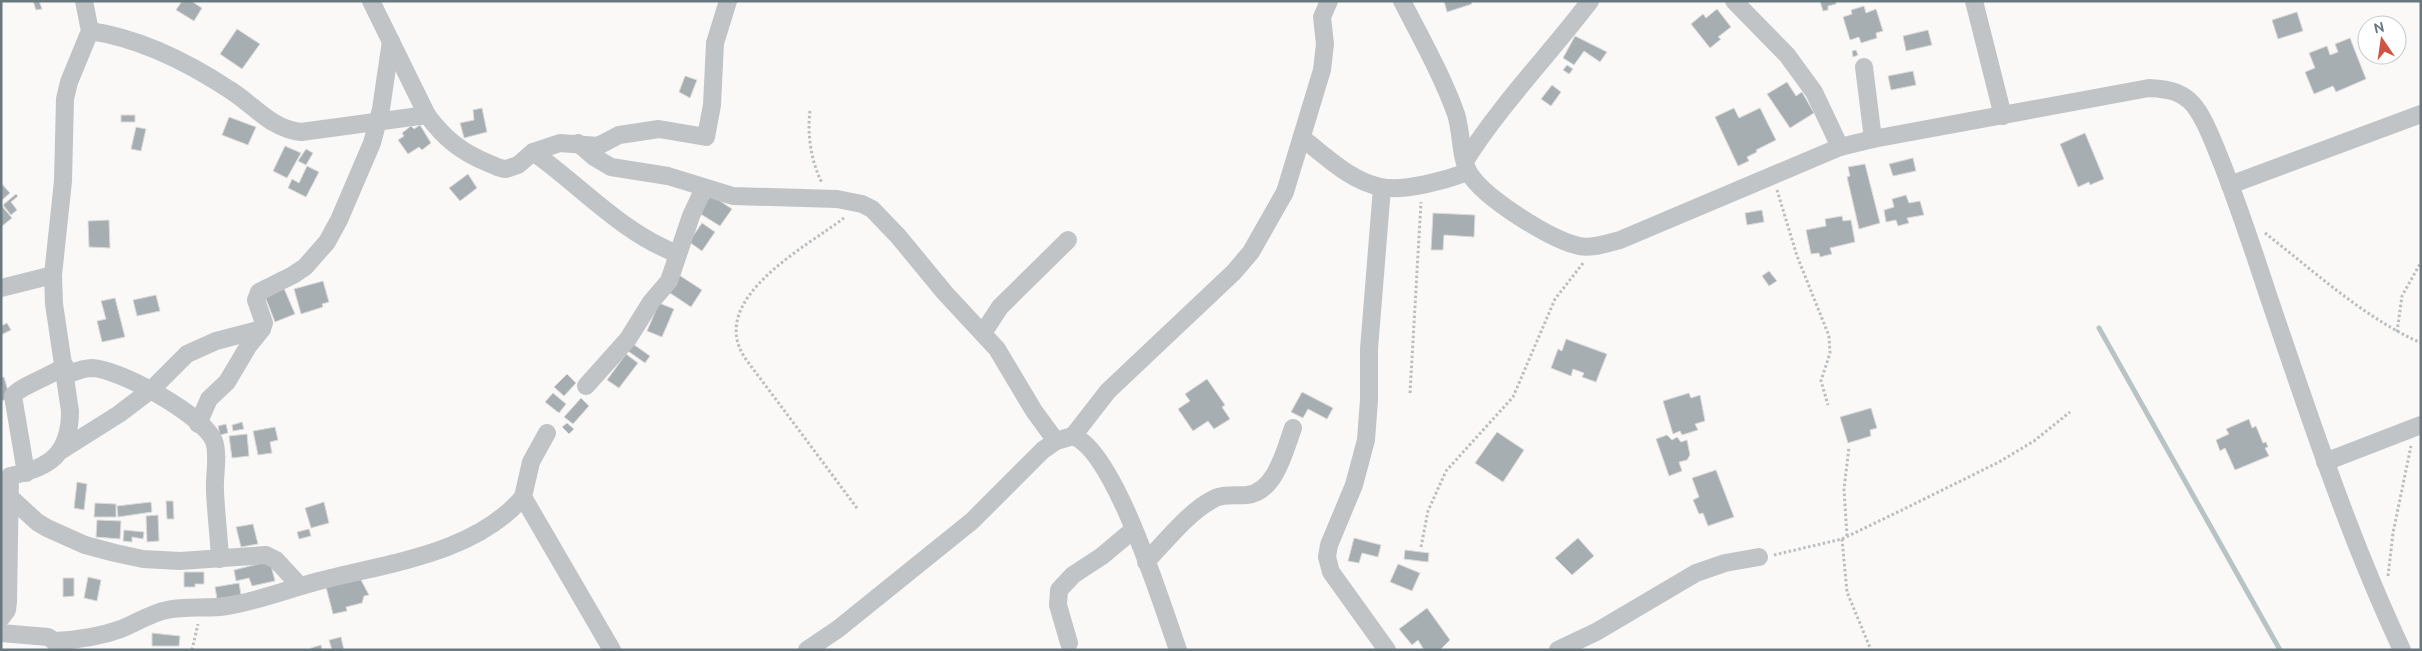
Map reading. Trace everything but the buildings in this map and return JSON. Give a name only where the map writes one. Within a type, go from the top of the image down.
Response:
[{"type":"street","points":[[62,450],[70,427],[66,371],[54,304],[52,274],[64,180],[66,99],[69,82],[90,31],[84,1]]},
{"type":"street","points":[[370,1],[427,115],[453,144],[501,169],[518,165],[533,152],[560,143],[598,146],[619,135],[659,129],[706,138],[712,105],[716,43],[728,1]]},
{"type":"street","points":[[807,650],[838,629],[972,521],[1043,450],[1056,441],[1073,436],[1108,391],[1234,272],[1251,252],[1285,192],[1302,138],[1322,70],[1325,44],[1322,17],[1329,1]]},
{"type":"street","points":[[1402,1],[1449,96],[1457,117],[1467,166],[1489,194],[1541,230],[1580,247],[1596,246],[1620,240],[1772,174],[1840,147],[1874,138],[2149,88],[2170,89],[2185,96],[2197,110],[2208,130],[2230,185],[2325,462],[2359,550],[2402,650]]},
{"type":"street","points":[[1302,138],[1346,172],[1382,188],[1423,185],[1467,166],[1480,138],[1566,34],[1590,1]]},
{"type":"street","points":[[1734,1],[1787,55],[1814,92],[1840,147]]},
{"type":"street","points":[[1974,1],[2003,116]]},
{"type":"street","points":[[90,31],[117,35],[153,49],[192,68],[230,90],[273,124],[288,130],[301,132],[427,115]]},
{"type":"street","points":[[198,424],[209,399],[227,382],[249,345],[262,329],[264,323],[256,300],[258,292],[306,267],[327,242],[365,162],[378,121],[391,41]]},
{"type":"street","points":[[1864,67],[1874,138]]},
{"type":"street","points":[[2230,185],[2421,114]]},
{"type":"street","points":[[578,143],[594,157],[611,167],[668,176],[704,188],[746,198],[836,199],[862,204],[872,209],[893,230],[945,292],[983,333],[1005,361],[1034,411],[1056,441]]},
{"type":"street","points":[[533,152],[572,181],[599,206],[633,230],[660,247],[678,254]]},
{"type":"street","points":[[586,386],[628,339],[651,302],[666,286],[672,275],[691,216],[704,188]]},
{"type":"street","points":[[1382,188],[1369,349],[1369,400],[1366,440],[1359,470],[1328,545],[1327,557],[1328,565],[1336,581],[1349,595],[1387,650]]},
{"type":"street","points":[[983,333],[1000,307],[1068,240]]},
{"type":"street","points":[[1,288],[52,274]]},
{"type":"street","points":[[12,475],[46,463],[62,450],[119,414],[152,389],[187,354],[198,348],[262,329]]},
{"type":"street","points":[[1,618],[7,610],[8,602],[5,555],[11,498],[14,394],[17,390],[66,371],[98,369],[152,389],[169,400],[198,424],[213,441],[220,560]]},
{"type":"street","points":[[2325,462],[2418,426]]},
{"type":"street","points":[[1146,562],[1207,502],[1224,495],[1249,495],[1260,490],[1279,465],[1293,428]]},
{"type":"street","points":[[1,633],[48,637],[57,645],[120,629],[165,610],[250,602],[300,586],[454,544],[511,512],[523,497],[531,462],[547,433]]},
{"type":"street","points":[[1073,436],[1085,443],[1103,464],[1115,484],[1178,650]]},
{"type":"street","points":[[523,497],[612,650]]},
{"type":"street","points":[[11,498],[37,522],[85,545],[143,559],[220,560],[268,555],[276,560],[300,586]]},
{"type":"street","points":[[1069,643],[1058,605],[1059,590],[1073,575],[1102,556],[1133,530]]},
{"type":"street","points":[[1558,650],[1596,632],[1696,572],[1725,563],[1758,557]]},
{"type":"path","points":[[810,111],[809,133],[816,169],[824,186],[836,199]]},
{"type":"path","points":[[1772,174],[1798,256],[1829,336],[1830,353],[1821,380],[1828,405]]},
{"type":"path","points":[[1410,393],[1423,185]]},
{"type":"path","points":[[857,508],[745,358],[736,344],[734,332],[746,299],[766,276],[862,204]]},
{"type":"path","points":[[2264,232],[2330,286],[2397,332],[2421,343]]},
{"type":"path","points":[[1421,547],[1428,511],[1446,471],[1513,397],[1555,299],[1596,246]]},
{"type":"path","points":[[2397,332],[2402,296],[2421,262]]},
{"type":"path","points":[[1758,557],[1785,554],[1842,539],[1999,462],[2034,440],[2070,412]]},
{"type":"path","points":[[2388,577],[2393,533],[2418,426]]},
{"type":"path","points":[[1847,536],[1844,489],[1849,446]]},
{"type":"path","points":[[1842,539],[1847,592],[1871,650]]},
{"type":"path","points":[[192,650],[202,608]]},
{"type":"waterway","points":[[2099,328],[2280,650]]}]
